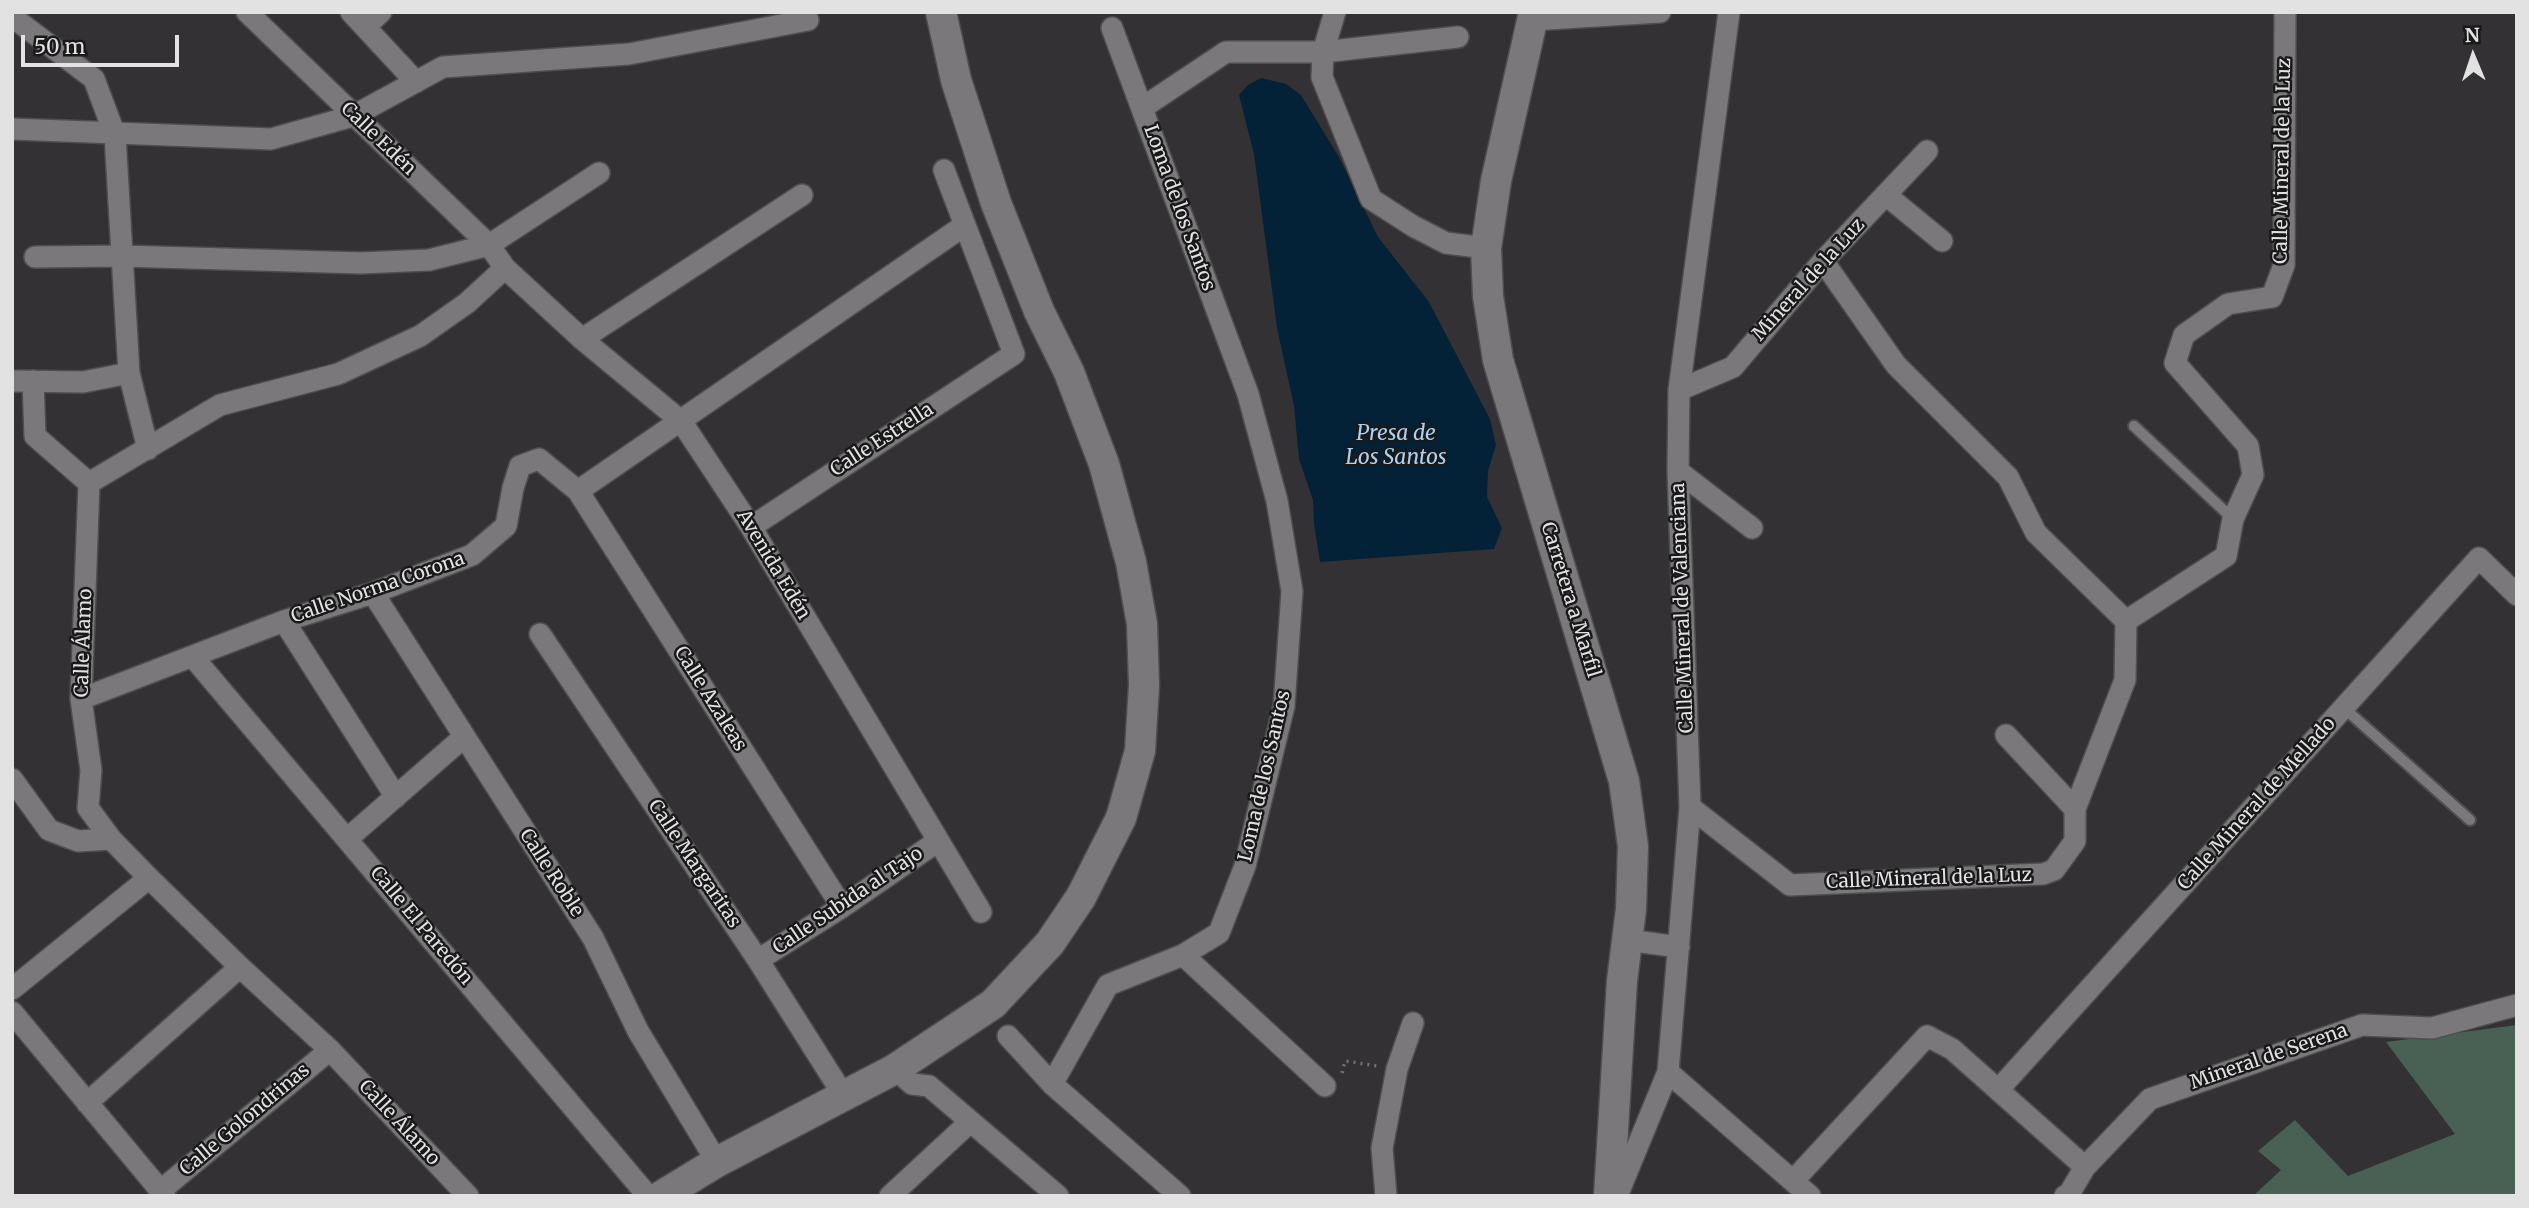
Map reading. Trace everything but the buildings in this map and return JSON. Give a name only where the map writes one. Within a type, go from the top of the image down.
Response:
[{"type":"street","name":"Calle Edén","points":[[247,12],[489,245],[505,268]]},
{"type":"street","points":[[381,12],[358,20],[416,82]]},
{"type":"street","points":[[662,1196],[716,1162],[895,1069],[993,1004],[1051,943],[1081,897],[1121,818],[1140,751],[1144,684],[1142,624],[1131,562],[1104,464],[1069,372],[1039,311],[996,203],[956,80],[941,12]]},
{"type":"street","points":[[1335,12],[1323,52],[1322,77],[1371,199],[1446,243],[1486,248]]},
{"type":"street","points":[[1533,16],[1660,12]]},
{"type":"street","name":"Calle Mineral de Valenciana","points":[[1617,1196],[1668,1072],[1690,807],[1678,471],[1679,390],[1729,12]]},
{"type":"street","name":"Calle Mineral de la Luz","points":[[1690,807],[1790,885],[2043,874],[2054,870],[2075,841],[2075,809],[2125,680],[2126,621],[2226,556],[2233,519],[2253,475],[2248,446],[2175,363],[2184,335],[2228,304],[2273,298],[2284,265],[2285,12]]},
{"type":"street","points":[[12,13],[19,22],[94,79],[115,135],[129,373],[148,449]]},
{"type":"street","name":"Carretera a Marfil","points":[[1533,16],[1496,181],[1486,248],[1488,296],[1498,360],[1624,781],[1633,846],[1609,1196]]},
{"type":"street","points":[[12,129],[271,139],[353,116],[443,67],[629,54],[808,20]]},
{"type":"street","name":"Loma de los Santos","points":[[1052,1084],[1108,985],[1183,955],[1219,933],[1245,866],[1284,706],[1292,591],[1277,501],[1248,394],[1112,28]]},
{"type":"street","name":"Loma de los Santos","points":[[1142,108],[1226,52],[1323,52],[1458,37]]},
{"type":"street","name":"Mineral de la Luz","points":[[1679,390],[1733,367],[1823,261],[1927,151]]},
{"type":"street","points":[[578,491],[965,225],[944,170]]},
{"type":"street","points":[[35,257],[122,256],[361,263],[429,260],[489,245],[599,173]]},
{"type":"street","points":[[582,339],[802,195]]},
{"type":"street","points":[[1886,195],[1942,241]]},
{"type":"street","name":"Calle Estrella","points":[[751,527],[1014,354],[965,225]]},
{"type":"street","points":[[1823,261],[1896,365],[2008,477],[2036,533],[2126,621]]},
{"type":"street","points":[[129,373],[83,382],[23,381],[35,436],[89,483],[220,405],[338,374],[420,336],[467,303],[505,268]]},
{"type":"street","name":"Avenida Edén","points":[[505,268],[582,339],[681,421],[751,527],[981,912]]},
{"type":"street","name":"Calle Norma Corona","points":[[81,699],[284,621],[373,593],[472,555],[506,526],[520,466],[539,459],[578,491]]},
{"type":"street","points":[[1678,471],[1752,528]]},
{"type":"street","name":"Calle Álamo","points":[[89,483],[81,699],[91,770],[88,808],[111,839],[149,878],[330,1050],[468,1196]]},
{"type":"street","name":"Calle Azaleas","points":[[578,491],[842,907]]},
{"type":"street","name":"Calle Mineral de Mellado","points":[[1998,1090],[2479,558],[2517,595]]},
{"type":"street","name":"Calle Roble","points":[[373,593],[593,937],[638,1031],[716,1162]]},
{"type":"street","points":[[284,621],[396,797]]},
{"type":"street","name":"Calle Margaritas","points":[[540,634],[758,960],[844,1096]]},
{"type":"street","name":"Calle El Paredón","points":[[193,657],[649,1196]]},
{"type":"street","points":[[2006,735],[2075,809]]},
{"type":"street","points":[[347,839],[464,737]]},
{"type":"street","points":[[12,779],[49,830],[78,841],[111,839]]},
{"type":"street","name":"Calle Subida al Tajo","points":[[758,960],[842,907],[938,841]]},
{"type":"street","points":[[12,989],[149,878]]},
{"type":"street","points":[[1627,940],[1679,947]]},
{"type":"street","points":[[1183,955],[1325,1086]]},
{"type":"street","points":[[87,1103],[240,967]]},
{"type":"street","name":"Mineral de Serena","points":[[2068,1195],[2085,1167],[2150,1099],[2362,1025],[2432,1028],[2517,1005]]},
{"type":"street","name":"Calle Golondrinas","points":[[12,1012],[162,1193],[330,1050]]},
{"type":"street","points":[[1386,1196],[1382,1148],[1397,1069],[1413,1023]]},
{"type":"street","points":[[1008,1035],[1052,1084],[1180,1196]]},
{"type":"street","points":[[1793,1181],[1927,1036],[1952,1049],[2085,1167]]},
{"type":"street","points":[[895,1069],[912,1084],[929,1086],[1044,1192]]},
{"type":"street","points":[[1668,1072],[1810,1196]]},
{"type":"street","points":[[891,1195],[970,1122]]},
{"type":"lane","points":[[2134,426],[2233,519]]},
{"type":"lane","points":[[2344,708],[2470,820]]},
{"type":"path","points":[[1325,1086],[1337,1095],[1345,1061],[1397,1069]]},
{"type":"green space","points":[[2517,1025],[2517,1196],[2253,1196],[2281,1170],[2258,1151],[2295,1120],[2348,1176],[2455,1134],[2386,1042]]},
{"type":"water","name":"Presa de Los Santos","points":[[1261,78],[1286,84],[1301,95],[1339,157],[1378,237],[1429,302],[1490,419],[1496,445],[1488,471],[1487,497],[1502,528],[1494,549],[1320,562],[1313,500],[1299,459],[1294,406],[1277,328],[1254,154],[1239,95],[1248,85]]}]
